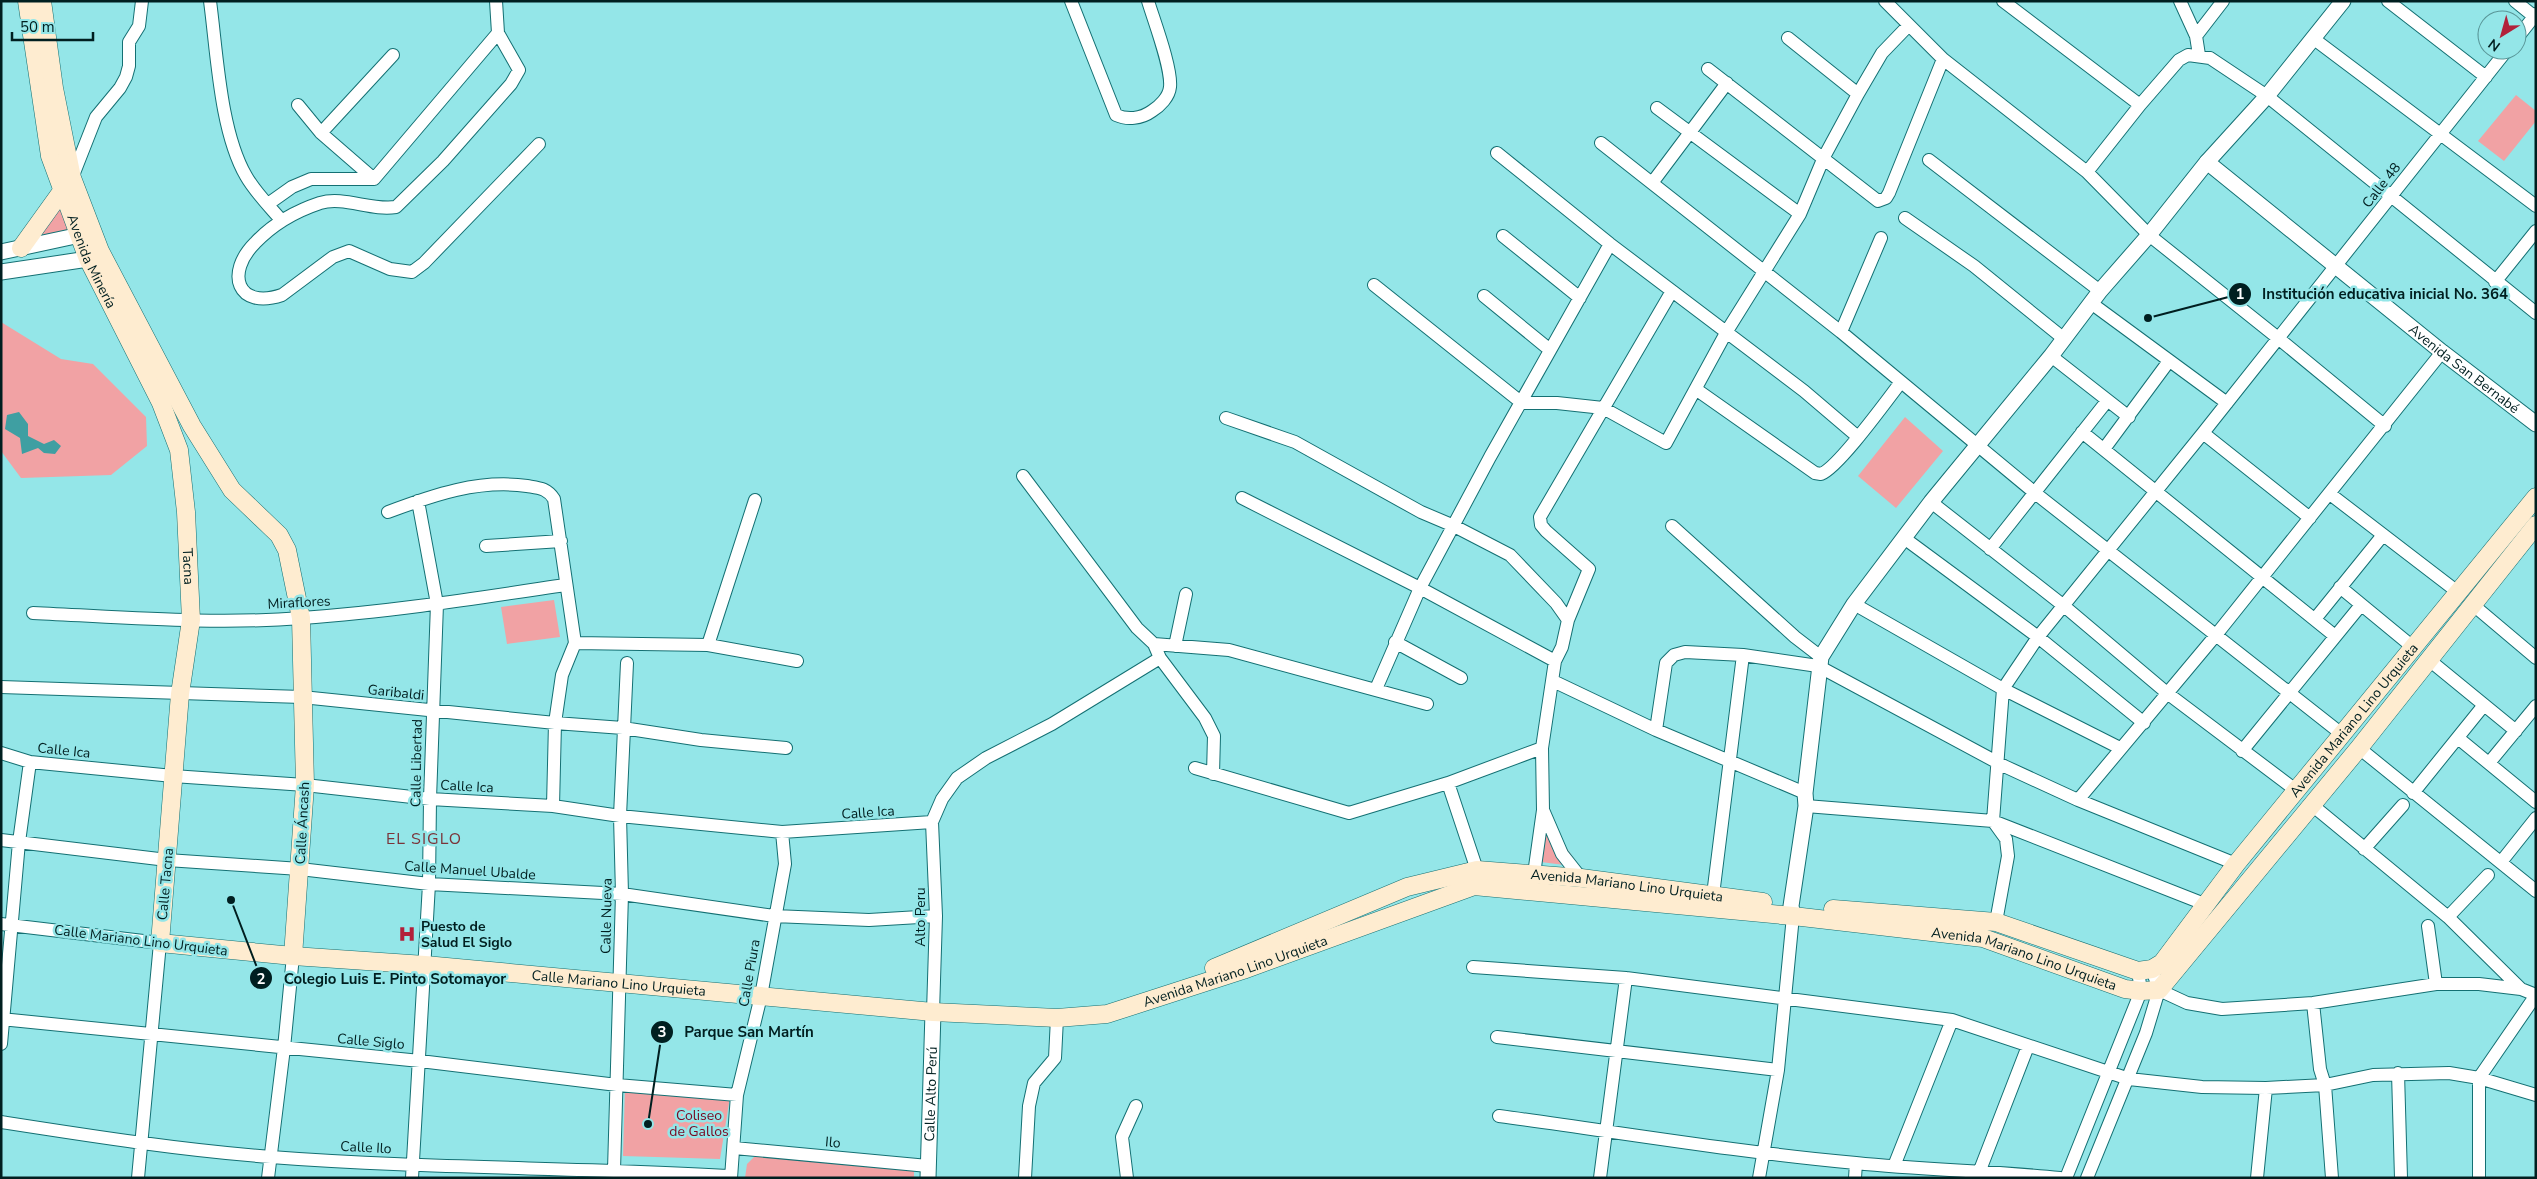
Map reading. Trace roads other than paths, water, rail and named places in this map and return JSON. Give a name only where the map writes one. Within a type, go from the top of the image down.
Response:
[{"type":"main road","name":"Avenida Minería","points":[[27,1],[50,156],[67,184],[94,255],[161,403],[179,450],[186,512]]},
{"type":"main road","name":"Avenida Minería","points":[[42,1],[67,184]]},
{"type":"main road","points":[[21,248],[67,184]]},
{"type":"main road","name":"Avenida Minería","points":[[94,255],[192,426],[232,490]]},
{"type":"main road","name":"Calle Áncash","points":[[232,490],[279,534],[287,550],[301,618],[305,785],[293,956]]},
{"type":"main road","name":"Avenida Mariano Lino Urquieta","points":[[1154,998],[1220,965],[1408,887],[1477,870],[1582,878],[1713,895],[1792,911],[1983,938],[2125,989],[2141,991],[2159,990],[2359,748],[2428,660],[2466,599],[2536,497]]},
{"type":"main road","name":"Tacna","points":[[186,512],[191,620]]},
{"type":"main road","name":"Avenida Mariano Lino Urquieta","points":[[1154,998],[1242,970],[1474,886],[1792,911],[1996,922],[2145,970],[2162,964],[2178,945],[2236,864],[2414,648],[2466,599],[2536,525]]},
{"type":"main road","name":"Calle Tacna","points":[[160,944],[180,694],[191,620]]},
{"type":"main road","name":"Calle Mariano Lino Urquieta","points":[[160,944],[425,965],[933,1012],[1057,1018],[1107,1014],[1154,998]]},
{"type":"street","points":[[67,184],[96,117],[120,88],[126,77],[129,66],[129,42],[139,26],[142,1]]},
{"type":"street","points":[[210,1],[224,108],[234,149],[246,177],[282,221]]},
{"type":"street","points":[[496,1],[498,32],[520,70],[518,75],[443,161],[396,207],[389,208],[332,201],[321,202],[282,221],[254,243],[242,261],[238,272],[238,284],[247,293],[259,300],[282,294],[333,257],[349,251],[390,269],[412,272],[424,263],[539,144]]},
{"type":"street","points":[[1071,1],[1116,115],[1124,119],[1147,115],[1164,101],[1170,87],[1164,50],[1148,1]]},
{"type":"street","points":[[1885,1],[1943,59],[2087,172],[2149,236],[2385,426]]},
{"type":"street","points":[[2002,1],[2140,105]]},
{"type":"street","points":[[2180,1],[2196,36],[2199,55]]},
{"type":"street","points":[[2196,36],[2223,1]]},
{"type":"street","points":[[1759,1178],[1778,1070],[1786,998],[1792,911],[1806,800],[1820,661],[1854,604],[1931,502],[2051,356],[2096,297],[2149,236],[2207,162],[2267,96],[2343,1]]},
{"type":"street","points":[[2388,1],[2486,77]]},
{"type":"street","points":[[2515,1],[2535,16],[2527,26]]},
{"type":"street","points":[[1374,285],[1522,403],[1557,403],[1603,408],[1666,443],[1697,390],[1727,332],[1800,214],[1824,157],[1858,94],[1882,53],[1908,26]]},
{"type":"street","points":[[268,204],[292,187],[311,179],[374,179],[498,32]]},
{"type":"street","points":[[1788,38],[1858,94]]},
{"type":"street","points":[[2314,39],[2536,206]]},
{"type":"street","points":[[321,133],[393,55]]},
{"type":"street","points":[[2087,172],[2140,105],[2179,60],[2188,55],[2210,58],[2267,96],[2392,195],[2495,282],[2536,313]]},
{"type":"street","points":[[1708,69],[1824,157],[1878,201],[1886,198],[1943,59]]},
{"type":"street","name":"Calle 48","points":[[2003,689],[2038,637],[2227,403],[2499,60]]},
{"type":"street","points":[[1652,183],[1688,132],[1727,83]]},
{"type":"street","points":[[298,105],[321,133],[374,179]]},
{"type":"street","points":[[1656,108],[1800,214]]},
{"type":"street","points":[[1601,143],[1841,332],[2035,493],[2343,735]]},
{"type":"street","points":[[1497,153],[1610,244],[1804,391],[1858,437]]},
{"type":"street","points":[[1929,160],[2096,297],[2169,361],[2227,403]]},
{"type":"street","name":"Avenida San Bernabé","points":[[2207,162],[2442,352],[2536,424]]},
{"type":"street","points":[[1905,218],[1974,266],[2063,338]]},
{"type":"street","points":[[2495,282],[2536,231]]},
{"type":"street","points":[[1,252],[86,232]]},
{"type":"street","points":[[1503,236],[1580,298]]},
{"type":"street","points":[[1841,332],[1881,238]]},
{"type":"street","points":[[1376,689],[1420,588],[1490,457],[1610,244]]},
{"type":"street","points":[[1,272],[94,255]]},
{"type":"street","points":[[1534,874],[1543,810],[1542,748],[1555,661],[1562,647],[1568,620],[1588,569],[1546,531],[1541,525],[1540,516],[1672,291]]},
{"type":"street","points":[[1484,296],[1550,350]]},
{"type":"street","points":[[2078,800],[2216,635],[2385,426],[2442,352]]},
{"type":"street","points":[[2051,356],[2128,417]]},
{"type":"street","points":[[2104,449],[2169,361]]},
{"type":"street","points":[[1697,390],[1816,473],[1821,474],[1858,437],[1901,382]]},
{"type":"street","points":[[1990,549],[2107,401]]},
{"type":"street","points":[[1226,418],[1295,442],[1420,512],[1454,526],[1510,555],[1556,603],[1568,620]]},
{"type":"street","points":[[2082,432],[2263,576],[2335,636]]},
{"type":"street","points":[[2203,433],[2310,518]]},
{"type":"street","points":[[1022,476],[1137,628],[1154,644],[1160,658],[1205,718],[1214,736],[1213,774]]},
{"type":"street","points":[[388,512],[463,487],[506,483],[543,488],[554,499],[561,541],[565,585],[575,643],[562,676],[555,723],[553,806]]},
{"type":"street","points":[[2330,494],[2466,599],[2536,658]]},
{"type":"street","points":[[1242,498],[1420,588],[1555,661]]},
{"type":"street","points":[[708,645],[755,500]]},
{"type":"street","name":"Calle Libertad","points":[[413,1171],[430,884],[432,711],[437,604],[418,501]]},
{"type":"street","points":[[1931,502],[2064,606],[2168,693],[2297,791]]},
{"type":"street","points":[[1672,526],[1820,661],[1996,761],[2078,800],[2236,864]]},
{"type":"street","points":[[2315,619],[2383,535]]},
{"type":"street","points":[[1904,538],[2038,637],[2144,723]]},
{"type":"street","points":[[486,546],[561,541]]},
{"type":"street","name":"Miraflores","points":[[33,613],[191,620],[301,618],[437,604],[565,585]]},
{"type":"street","points":[[2340,588],[2414,648]]},
{"type":"street","points":[[1175,646],[1186,594]]},
{"type":"street","points":[[1854,604],[2003,689],[2120,748]]},
{"type":"street","points":[[2242,751],[2361,605]]},
{"type":"street","points":[[1395,642],[1461,678]]},
{"type":"street","points":[[575,643],[708,645],[797,661]]},
{"type":"street","points":[[1154,644],[1229,650],[1427,704]]},
{"type":"street","points":[[1656,730],[1668,659],[1685,652],[1820,661]]},
{"type":"street","points":[[1713,895],[1743,655]]},
{"type":"street","points":[[932,822],[942,799],[957,778],[986,758],[1052,724],[1160,658]]},
{"type":"street","points":[[2428,660],[2516,731]]},
{"type":"street","name":"Calle Nueva","points":[[614,1170],[622,894],[620,816],[626,663]]},
{"type":"street","points":[[1553,681],[1656,730],[1729,761],[1806,800],[1994,821],[2207,905]]},
{"type":"street","name":"Garibaldi","points":[[1,686],[302,697],[555,723],[623,728],[701,740],[786,748]]},
{"type":"street","points":[[1996,922],[2008,856],[2006,839],[1994,821],[1996,761],[2003,689]]},
{"type":"street","points":[[2413,792],[2484,705]]},
{"type":"street","points":[[2489,763],[2536,706]]},
{"type":"street","points":[[2458,738],[2536,802]]},
{"type":"street","points":[[1195,768],[1349,814],[1448,783],[1542,748]]},
{"type":"street","points":[[2359,748],[2536,891]]},
{"type":"street","name":"Calle Ica","points":[[1,753],[30,762],[173,776],[305,785],[430,799],[553,806],[620,816],[782,832],[932,822]]},
{"type":"street","points":[[1,1044],[7,924],[30,762]]},
{"type":"street","points":[[1448,783],[1477,870]]},
{"type":"street","points":[[2312,805],[2448,917],[2522,989]]},
{"type":"street","points":[[2364,849],[2403,805]]},
{"type":"street","points":[[1543,810],[1562,854],[1582,878]]},
{"type":"street","points":[[2500,862],[2536,818]]},
{"type":"street","name":"Alto Peru","points":[[932,822],[936,916],[933,1012]]},
{"type":"street","name":"Calle Piura","points":[[731,1177],[737,1095],[761,996],[774,916],[785,864],[782,832]]},
{"type":"street","name":"Calle Manuel Ubalde","points":[[1,840],[167,860],[300,869],[430,884],[622,894],[774,916],[869,920],[936,916]]},
{"type":"street","points":[[2448,917],[2488,875]]},
{"type":"street","name":"Calle Mariano Lino Urquieta","points":[[7,924],[160,944]]},
{"type":"street","points":[[2428,926],[2436,984]]},
{"type":"street","name":"Calle Tacna","points":[[138,1178],[160,944]]},
{"type":"street","name":"Calle Áncash","points":[[268,1178],[293,956]]},
{"type":"street","points":[[1473,968],[1626,978],[1952,1020],[2129,1079],[2202,1087],[2266,1088],[2325,1085],[2358,1077],[2398,1073],[2449,1073],[2479,1078],[2536,1095]]},
{"type":"street","points":[[2145,970],[2159,990],[2187,1003],[2222,1009],[2313,1003],[2436,984],[2479,984],[2522,989],[2536,995],[2479,1078],[2479,1178]]},
{"type":"street","points":[[2066,1178],[2141,991],[2145,970]]},
{"type":"street","points":[[1600,1178],[1626,978]]},
{"type":"street","points":[[2086,1178],[2129,1079],[2159,990]]},
{"type":"street","points":[[2313,1003],[2320,1069],[2325,1085],[2332,1178]]},
{"type":"street","name":"Calle Alto Perú","points":[[928,1172],[933,1012]]},
{"type":"street","points":[[1025,1178],[1029,1106],[1034,1083],[1056,1058],[1057,1018]]},
{"type":"street","name":"Calle Siglo","points":[[3,1019],[420,1061],[617,1085],[737,1095]]},
{"type":"street","points":[[1894,1166],[1952,1020]]},
{"type":"street","points":[[1497,1037],[1778,1070]]},
{"type":"street","points":[[1980,1174],[2028,1046]]},
{"type":"street","points":[[2398,1073],[2401,1178]]},
{"type":"street","points":[[2257,1178],[2266,1088]]},
{"type":"street","points":[[1127,1178],[1122,1137],[1136,1106]]},
{"type":"street","points":[[1499,1116],[1762,1153],[1980,1174],[2060,1178]]},
{"type":"street","name":"Calle Ilo","points":[[1,1122],[142,1144],[413,1171],[614,1170],[731,1177]]},
{"type":"street","name":"Ilo","points":[[734,1148],[928,1172]]},
{"type":"street","points":[[1855,1178],[1856,1163]]},
{"type":"water","points":[[19,412],[28,424],[28,436],[44,444],[54,440],[61,446],[55,454],[44,453],[38,448],[22,454],[20,438],[5,429],[7,415]]},
{"type":"place","name":"Institución educativa inicial No. 364","points":[[2148,318]]},
{"type":"place","name":"Colegio Luis E. Pinto Sotomayor","points":[[231,900]]},
{"type":"place","name":"Puesto de Salud El Siglo","points":[[407,934]]},
{"type":"place","name":"Parque San Martín","points":[[648,1124]]},
{"type":"district","name":"EL SIGLO","points":[[424,838]]},
{"type":"park label","name":"Coliseo de Gallos","points":[[699,1124]]}]
